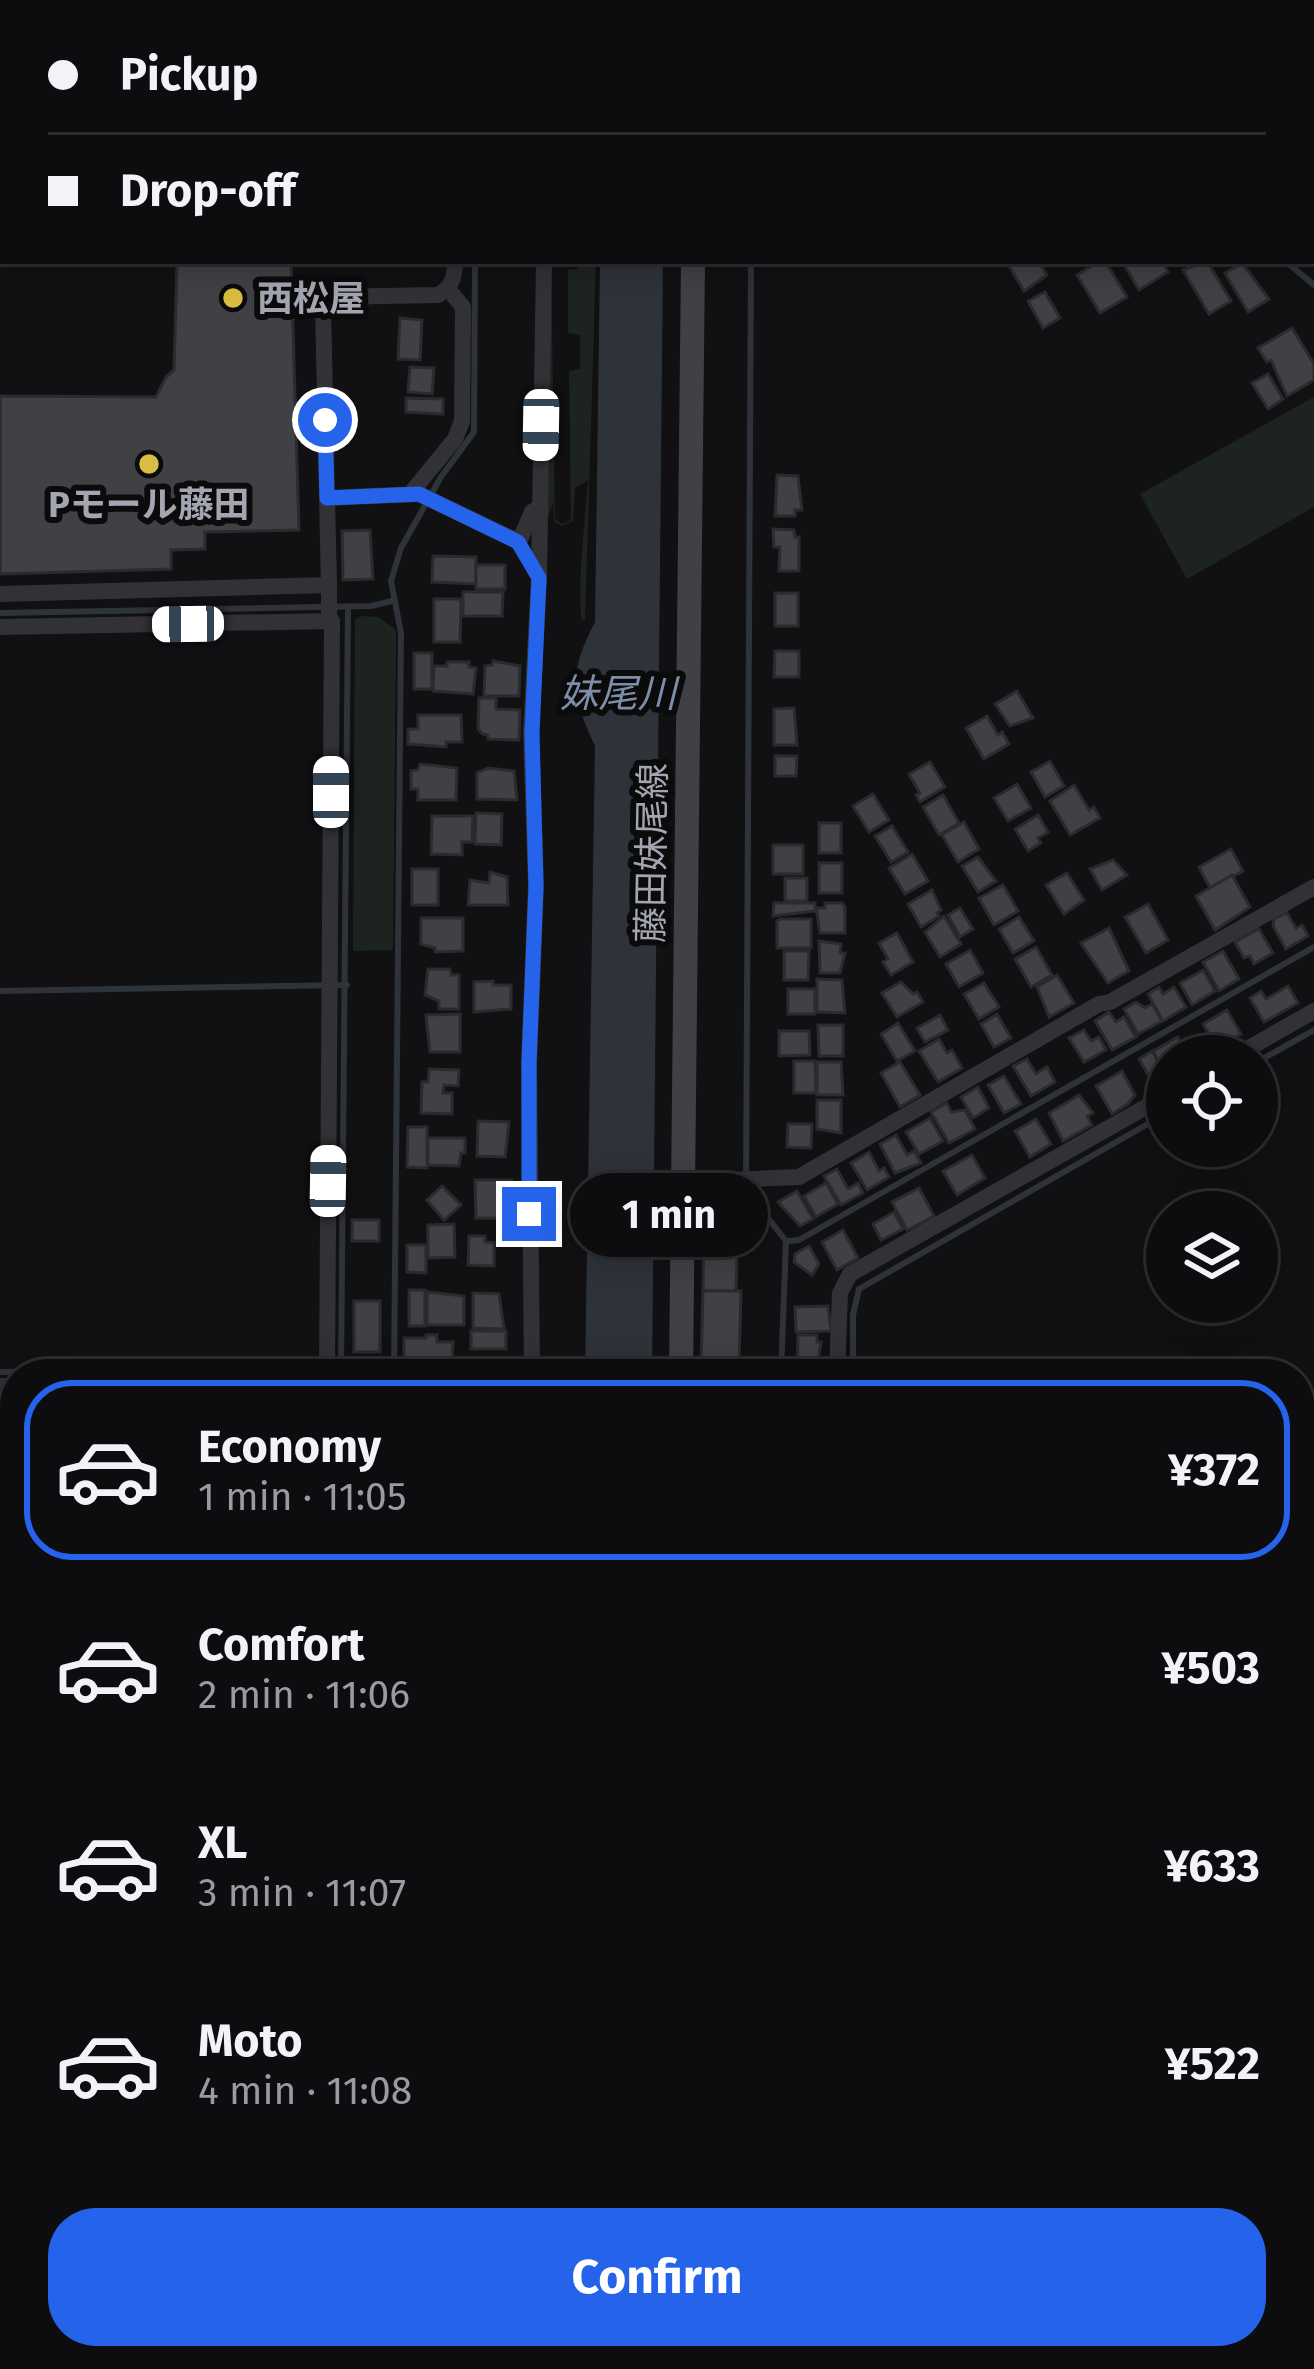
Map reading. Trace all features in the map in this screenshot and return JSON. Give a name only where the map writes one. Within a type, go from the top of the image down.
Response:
[{"type":"main road","name":"藤田妹尾線","points":[[681,1359],[693,264]]},
{"type":"street","points":[[327,1359],[334,666],[323,303],[328,297],[420,298],[448,289],[455,264]]},
{"type":"street","points":[[532,1359],[529,1063],[536,886],[532,733],[544,264]]},
{"type":"street","points":[[415,494],[462,422],[463,307],[448,289]]},
{"type":"street","points":[[327,498],[415,494],[518,542],[539,578]]},
{"type":"street","points":[[518,542],[532,512],[540,507]]},
{"type":"street","points":[[0,594],[329,605]]},
{"type":"street","points":[[0,627],[329,605]]},
{"type":"street","points":[[684,1182],[799,1177],[1314,886]]},
{"type":"street","points":[[1271,1035],[1314,1011]]},
{"type":"street","points":[[838,1359],[840,1293],[850,1274],[1146,1107]]},
{"type":"shaded area","points":[[551,264],[555,519],[562,524],[571,520],[569,371],[580,369],[580,335],[568,333],[568,270],[577,269],[578,264],[596,264],[585,622],[580,583],[588,480],[575,488],[573,521],[561,526],[554,521],[553,502],[546,525]]},
{"type":"shaded area","points":[[1314,397],[1314,507],[1187,579],[1140,494]]},
{"type":"shaded area","points":[[378,617],[396,630],[393,950],[353,951],[355,620]]},
{"type":"water","name":"妹尾川","points":[[600,264],[663,264],[652,1359],[585,1359],[595,746],[576,684],[580,656],[595,622]]},
{"type":"building","name":"Pモール藤田","points":[[177,264],[291,264],[299,530],[205,532],[205,549],[171,550],[171,569],[0,574],[0,396],[156,397],[174,370]]},
{"type":"building","points":[[1008,264],[1040,264],[1047,275],[1024,291]]},
{"type":"building","points":[[1095,264],[1107,264],[1127,297],[1100,313],[1077,275]]},
{"type":"building","points":[[1124,264],[1164,264],[1168,272],[1139,290]]},
{"type":"building","points":[[1209,264],[1231,301],[1209,314],[1183,270]]},
{"type":"building","points":[[1243,264],[1269,299],[1248,312],[1225,273]]},
{"type":"building","points":[[1045,292],[1060,318],[1043,328],[1028,301]]},
{"type":"building","points":[[400,318],[422,320],[420,360],[398,359]]},
{"type":"building","points":[[1292,328],[1314,364],[1314,380],[1287,396],[1271,360],[1267,362],[1258,348]]},
{"type":"building","points":[[410,367],[434,368],[432,394],[408,392]]},
{"type":"building","points":[[1268,374],[1283,399],[1268,409],[1252,383]]},
{"type":"building","points":[[406,398],[443,399],[443,414],[406,412]]},
{"type":"building","points":[[777,475],[798,476],[802,510],[795,510],[795,516],[775,516]]},
{"type":"building","points":[[773,529],[794,530],[799,537],[799,571],[779,571],[780,547],[774,547]]},
{"type":"building","points":[[370,530],[373,579],[343,580],[342,531]]},
{"type":"building","points":[[433,556],[476,557],[476,584],[432,582]]},
{"type":"building","points":[[476,565],[505,565],[505,589],[476,589]]},
{"type":"building","points":[[463,592],[503,592],[502,616],[463,616]]},
{"type":"building","points":[[775,593],[798,593],[798,626],[775,626]]},
{"type":"building","points":[[434,599],[461,599],[460,642],[434,642]]},
{"type":"building","points":[[775,651],[799,651],[799,677],[774,677]]},
{"type":"building","points":[[414,653],[432,653],[432,689],[414,689]]},
{"type":"building","points":[[493,661],[520,666],[519,696],[484,696],[485,666]]},
{"type":"building","points":[[447,662],[469,662],[469,667],[476,668],[473,694],[433,691],[434,666],[447,666]]},
{"type":"building","points":[[1017,691],[1033,718],[1010,726],[995,704]]},
{"type":"building","points":[[479,698],[496,698],[496,709],[520,710],[519,740],[488,739],[482,734]]},
{"type":"building","points":[[794,708],[797,745],[774,745],[774,709]]},
{"type":"building","points":[[418,715],[461,715],[462,742],[446,742],[446,747],[408,744],[408,729],[418,729]]},
{"type":"building","points":[[987,716],[1009,744],[984,759],[966,728]]},
{"type":"building","points":[[775,756],[797,756],[796,776],[775,776]]},
{"type":"building","points":[[1050,761],[1064,786],[1045,797],[1031,772]]},
{"type":"building","points":[[930,762],[945,787],[920,802],[909,774]]},
{"type":"building","points":[[420,764],[457,768],[456,800],[418,800],[418,789],[411,789],[411,771]]},
{"type":"building","points":[[488,768],[514,771],[517,800],[477,799],[477,773]]},
{"type":"building","points":[[1017,784],[1031,808],[1008,821],[994,798]]},
{"type":"building","points":[[1074,785],[1089,810],[1094,807],[1100,818],[1070,835],[1050,801]]},
{"type":"building","points":[[873,794],[889,820],[869,832],[853,806]]},
{"type":"building","points":[[943,795],[959,823],[939,835],[923,807]]},
{"type":"building","points":[[476,813],[502,814],[501,845],[475,844]]},
{"type":"building","points":[[1038,815],[1048,832],[1028,851],[1015,829]]},
{"type":"building","points":[[432,816],[473,816],[472,842],[462,842],[462,855],[431,854]]},
{"type":"building","points":[[964,822],[979,849],[958,862],[942,835]]},
{"type":"building","points":[[819,823],[841,823],[841,853],[819,853]]},
{"type":"building","points":[[892,826],[908,852],[891,862],[875,836]]},
{"type":"building","points":[[773,845],[803,845],[803,874],[773,874]]},
{"type":"building","points":[[1231,849],[1243,871],[1210,888],[1199,867]]},
{"type":"building","points":[[912,854],[928,881],[905,894],[889,868]]},
{"type":"building","points":[[978,857],[996,881],[978,892],[962,866]]},
{"type":"building","points":[[1113,860],[1127,875],[1102,890],[1090,869]]},
{"type":"building","points":[[819,863],[842,863],[842,893],[819,893]]},
{"type":"building","points":[[412,869],[438,869],[438,905],[412,905]]},
{"type":"building","points":[[490,872],[507,877],[508,905],[468,905],[470,880],[489,883]]},
{"type":"building","points":[[1067,873],[1084,900],[1064,914],[1046,885]]},
{"type":"building","points":[[1232,875],[1250,907],[1215,930],[1196,896]]},
{"type":"building","points":[[785,878],[807,878],[807,901],[785,901]]},
{"type":"building","points":[[1003,885],[1018,911],[994,925],[979,898]]},
{"type":"building","points":[[932,890],[941,910],[921,927],[908,904]]},
{"type":"building","points":[[774,903],[815,903],[815,911],[773,916]]},
{"type":"building","points":[[825,903],[845,907],[845,933],[820,933],[816,908],[825,908]]},
{"type":"building","points":[[1148,904],[1168,940],[1146,953],[1125,917]]},
{"type":"building","points":[[960,908],[973,929],[960,937],[948,915]]},
{"type":"building","points":[[1287,913],[1308,936],[1286,949],[1273,926],[1274,919]]},
{"type":"building","points":[[944,916],[961,944],[940,957],[925,932]]},
{"type":"building","points":[[1019,917],[1034,941],[1013,953],[999,929]]},
{"type":"building","points":[[421,918],[463,918],[463,951],[435,952],[421,944]]},
{"type":"building","points":[[811,919],[811,948],[777,948],[777,921]]},
{"type":"building","points":[[1109,928],[1129,971],[1108,983],[1081,943]]},
{"type":"building","points":[[1259,929],[1273,953],[1254,964],[1250,956],[1244,958],[1235,942]]},
{"type":"building","points":[[897,933],[913,962],[891,975],[879,943]]},
{"type":"building","points":[[819,941],[841,944],[840,953],[845,953],[840,973],[820,973]]},
{"type":"building","points":[[1036,947],[1052,975],[1031,987],[1015,959]]},
{"type":"building","points":[[970,950],[983,973],[959,987],[946,964]]},
{"type":"building","points":[[784,951],[809,951],[808,980],[784,980]]},
{"type":"building","points":[[1223,951],[1239,979],[1219,991],[1203,962]]},
{"type":"building","points":[[428,969],[450,969],[451,975],[459,975],[459,1009],[439,1009],[439,1001],[425,995]]},
{"type":"building","points":[[1203,970],[1215,991],[1192,1005],[1180,983]]},
{"type":"building","points":[[1057,975],[1074,1003],[1049,1017],[1037,987]]},
{"type":"building","points":[[817,979],[842,980],[845,1013],[817,1012]]},
{"type":"building","points":[[493,981],[493,985],[511,985],[511,1009],[474,1012],[474,982]]},
{"type":"building","points":[[901,982],[923,1002],[897,1017],[882,993]]},
{"type":"building","points":[[984,983],[999,1007],[979,1019],[964,994]]},
{"type":"building","points":[[1288,986],[1298,1003],[1264,1022],[1250,998],[1261,991],[1266,999]]},
{"type":"building","points":[[1159,987],[1163,994],[1174,987],[1186,1007],[1163,1021],[1148,994]]},
{"type":"building","points":[[788,989],[815,989],[815,1014],[788,1014]]},
{"type":"building","points":[[1136,1002],[1145,1008],[1152,1004],[1162,1021],[1138,1034],[1124,1009]]},
{"type":"building","points":[[1227,1010],[1241,1034],[1209,1035],[1203,1024]]},
{"type":"building","points":[[1109,1012],[1116,1022],[1124,1017],[1136,1037],[1112,1050],[1095,1021]]},
{"type":"building","points":[[460,1014],[460,1052],[430,1052],[426,1015]]},
{"type":"building","points":[[997,1014],[1011,1038],[994,1047],[981,1024]]},
{"type":"building","points":[[940,1015],[948,1030],[925,1042],[917,1028]]},
{"type":"building","points":[[898,1023],[915,1051],[897,1061],[881,1034]]},
{"type":"building","points":[[818,1025],[843,1025],[843,1056],[819,1056]]},
{"type":"building","points":[[1084,1030],[1091,1041],[1099,1037],[1106,1050],[1084,1062],[1069,1038]]},
{"type":"building","points":[[779,1031],[809,1031],[810,1055],[779,1056]]},
{"type":"building","points":[[939,1039],[962,1068],[938,1082],[919,1051]]},
{"type":"building","points":[[1027,1059],[1036,1074],[1047,1067],[1055,1082],[1031,1096],[1013,1066]]},
{"type":"building","points":[[794,1061],[815,1061],[816,1093],[794,1093]]},
{"type":"building","points":[[817,1062],[841,1062],[843,1095],[817,1095]]},
{"type":"building","points":[[900,1062],[920,1095],[900,1107],[881,1073]]},
{"type":"building","points":[[429,1069],[459,1070],[458,1086],[444,1085],[443,1093],[452,1093],[452,1114],[421,1113],[422,1082],[428,1082]]},
{"type":"building","points":[[1122,1071],[1135,1095],[1112,1114],[1096,1086]]},
{"type":"building","points":[[1004,1076],[1021,1104],[1004,1113],[988,1085]]},
{"type":"building","points":[[978,1087],[989,1108],[973,1118],[961,1097]]},
{"type":"building","points":[[1079,1095],[1093,1113],[1087,1116],[1092,1125],[1063,1141],[1049,1113]]},
{"type":"building","points":[[817,1100],[841,1100],[841,1133],[817,1129]]},
{"type":"building","points":[[947,1103],[951,1112],[965,1110],[975,1129],[949,1143],[931,1112]]},
{"type":"building","points":[[930,1118],[943,1141],[919,1154],[906,1132]]},
{"type":"building","points":[[1036,1119],[1051,1144],[1030,1157],[1015,1131]]},
{"type":"building","points":[[478,1121],[509,1122],[505,1157],[477,1156]]},
{"type":"building","points":[[788,1124],[812,1124],[811,1148],[787,1147]]},
{"type":"building","points":[[408,1127],[427,1127],[427,1168],[407,1167]]},
{"type":"building","points":[[896,1135],[907,1155],[914,1151],[921,1163],[895,1173],[880,1144]]},
{"type":"building","points":[[428,1138],[465,1138],[459,1166],[428,1165]]},
{"type":"building","points":[[869,1152],[879,1171],[884,1168],[889,1177],[867,1190],[851,1163]]},
{"type":"building","points":[[972,1155],[985,1178],[957,1195],[943,1171]]},
{"type":"building","points":[[837,1169],[848,1189],[858,1183],[863,1193],[841,1205],[824,1176]]},
{"type":"building","points":[[475,1180],[512,1180],[512,1218],[476,1218]]},
{"type":"building","points":[[826,1183],[838,1204],[816,1217],[804,1196]]},
{"type":"building","points":[[442,1186],[461,1205],[444,1220],[427,1200]]},
{"type":"building","points":[[919,1188],[934,1216],[907,1230],[892,1202]]},
{"type":"building","points":[[797,1191],[813,1219],[800,1226],[778,1202]]},
{"type":"building","points":[[894,1212],[903,1229],[881,1240],[873,1224]]},
{"type":"building","points":[[704,1219],[738,1219],[736,1291],[703,1291]]},
{"type":"building","points":[[352,1220],[379,1220],[379,1241],[352,1241]]},
{"type":"building","points":[[454,1224],[455,1257],[428,1258],[428,1225]]},
{"type":"building","points":[[843,1230],[858,1258],[837,1270],[822,1242]]},
{"type":"building","points":[[469,1236],[485,1236],[485,1242],[494,1243],[494,1266],[468,1265]]},
{"type":"building","points":[[407,1245],[426,1245],[426,1273],[407,1272]]},
{"type":"building","points":[[809,1246],[819,1264],[812,1275],[794,1262],[795,1254]]},
{"type":"building","points":[[409,1290],[425,1290],[425,1326],[409,1326]]},
{"type":"building","points":[[703,1291],[741,1291],[739,1359],[701,1359]]},
{"type":"building","points":[[427,1292],[464,1296],[464,1325],[427,1325]]},
{"type":"building","points":[[473,1293],[499,1294],[504,1329],[473,1328]]},
{"type":"building","points":[[354,1301],[380,1301],[380,1352],[354,1352]]},
{"type":"building","points":[[828,1306],[831,1331],[796,1332],[795,1307]]},
{"type":"building","points":[[471,1331],[506,1331],[506,1349],[471,1349]]},
{"type":"building","points":[[437,1335],[437,1342],[453,1342],[452,1359],[404,1359],[404,1338]]},
{"type":"building","points":[[798,1335],[817,1335],[821,1342],[818,1359],[797,1359]]},
{"type":"waterway","points":[[394,1359],[401,633],[391,581],[401,548],[441,477],[474,432],[475,264]]},
{"type":"waterway","points":[[751,264],[746,1190],[786,1241],[782,1359]]},
{"type":"waterway","points":[[1289,264],[1314,285]]},
{"type":"waterway","points":[[0,613],[371,606],[392,601]]},
{"type":"waterway","points":[[341,1359],[348,607]]},
{"type":"waterway","points":[[786,1241],[799,1240],[1314,947]]},
{"type":"waterway","points":[[0,991],[347,985]]},
{"type":"waterway","points":[[1278,1050],[1314,1030]]},
{"type":"waterway","points":[[853,1359],[853,1315],[859,1289],[1146,1125]]},
{"type":"place","name":"西松屋","points":[[233,298]]},
{"type":"place","name":"Pモール藤田","points":[[149,464]]},
{"type":"route","points":[[325,420],[327,498],[419,494],[518,542],[539,578],[532,733],[536,886],[529,1214]]}]
